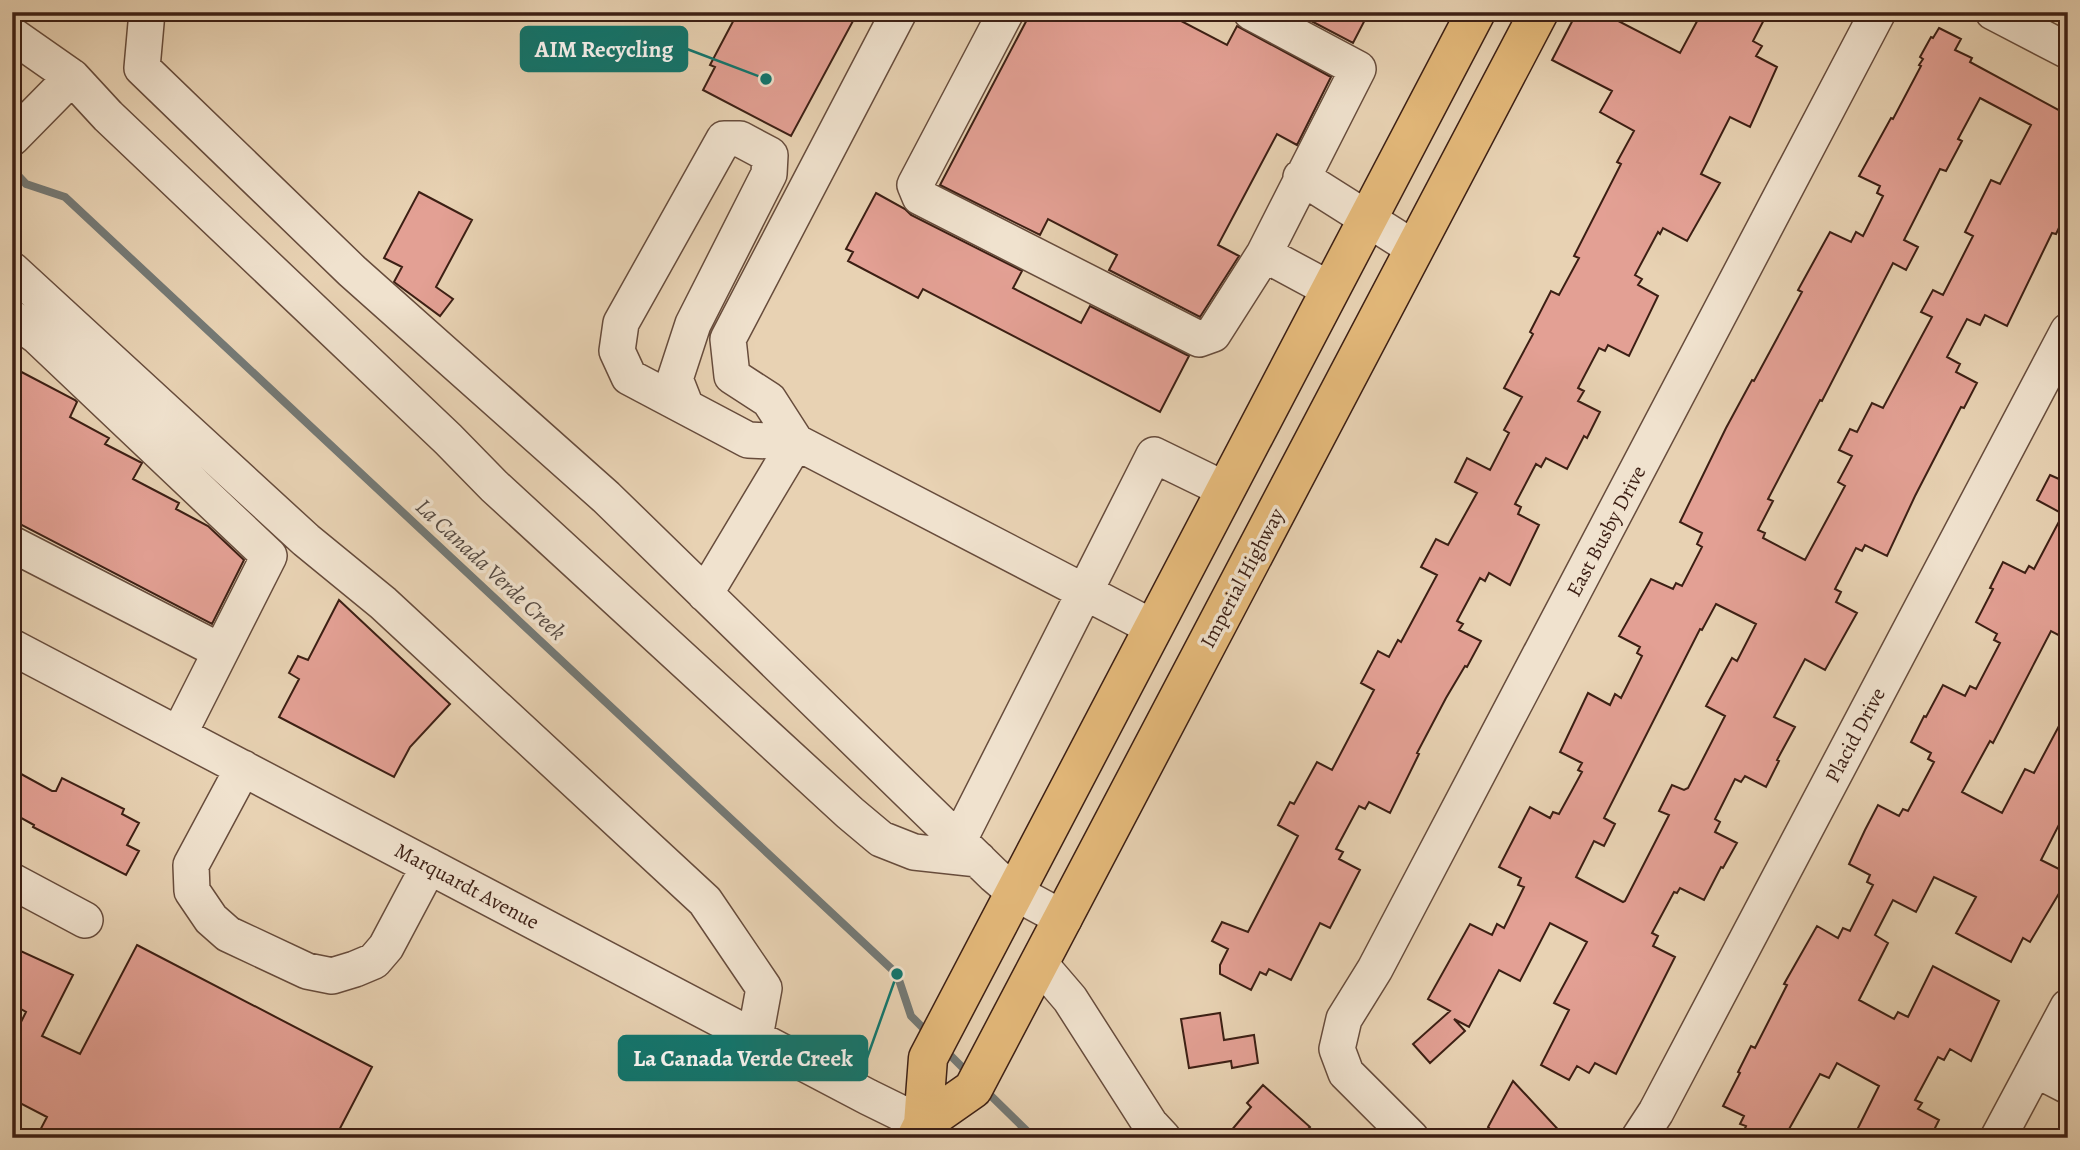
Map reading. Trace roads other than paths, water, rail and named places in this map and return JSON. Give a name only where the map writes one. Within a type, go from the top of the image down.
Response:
[{"type":"main road","name":"Imperial Highway","points":[[927,1124],[973,1090],[1539,12]]},
{"type":"main road","points":[[927,1124],[928,1058],[1475,13]]},
{"type":"street","points":[[147,12],[142,68],[352,271],[606,497],[1014,892],[1064,919]]},
{"type":"street","points":[[796,442],[769,400],[732,376],[728,340],[899,12]]},
{"type":"street","points":[[1006,12],[915,185],[920,197],[1199,339],[1213,334],[1264,254],[1358,69],[1251,12]]},
{"type":"street","name":"East Busby Drive","points":[[1411,1138],[1346,1073],[1337,1049],[1345,1019],[1376,970],[1878,12]]},
{"type":"street","points":[[1993,12],[2068,51]]},
{"type":"street","points":[[12,35],[72,77],[107,116],[448,439],[494,486],[850,813],[881,839],[914,852],[969,849]]},
{"type":"street","points":[[12,138],[72,77]]},
{"type":"street","points":[[686,407],[675,379],[693,324],[769,174],[770,155],[740,139],[724,139],[621,323],[617,351],[629,377],[748,440],[796,442],[1154,628]]},
{"type":"street","points":[[1301,177],[1415,249]]},
{"type":"street","points":[[737,237],[771,256]]},
{"type":"street","points":[[1264,254],[1331,290]]},
{"type":"street","points":[[12,270],[306,540],[383,603],[705,901],[764,988],[755,1037]]},
{"type":"street","points":[[12,318],[37,336],[269,556],[178,734]]},
{"type":"street","name":"Placid Drive","points":[[1639,1138],[1656,1112],[2068,331]]},
{"type":"street","points":[[705,594],[796,442]]},
{"type":"street","points":[[969,849],[1087,592],[1154,455],[1226,490]]},
{"type":"street","points":[[12,544],[220,651]]},
{"type":"street","name":"Marquardt Avenue","points":[[12,647],[755,1037],[927,1124]]},
{"type":"street","points":[[243,768],[191,865],[192,891],[211,919],[228,934],[307,971],[332,976],[355,970],[374,961],[386,947],[429,866]]},
{"type":"street","points":[[12,881],[85,920]]},
{"type":"street","points":[[1032,978],[1070,999],[1150,1124],[1163,1138]]},
{"type":"street","points":[[1998,1138],[2068,1007]]},
{"type":"street","points":[[2035,1069],[2068,1086]]},
{"type":"waterway","name":"La Canada Verde Creek","points":[[12,169],[26,184],[65,197],[897,974],[911,1016],[930,1035]]},
{"type":"waterway","name":"La Canada Verde Creek","points":[[944,1049],[970,1075]]},
{"type":"waterway","name":"La Canada Verde Creek","points":[[984,1089],[1031,1135],[1038,1138]]},
{"type":"place","name":"AIM Recycling","points":[[766,79]]},
{"type":"place","name":"La Canada Verde Creek","points":[[897,974]]}]
